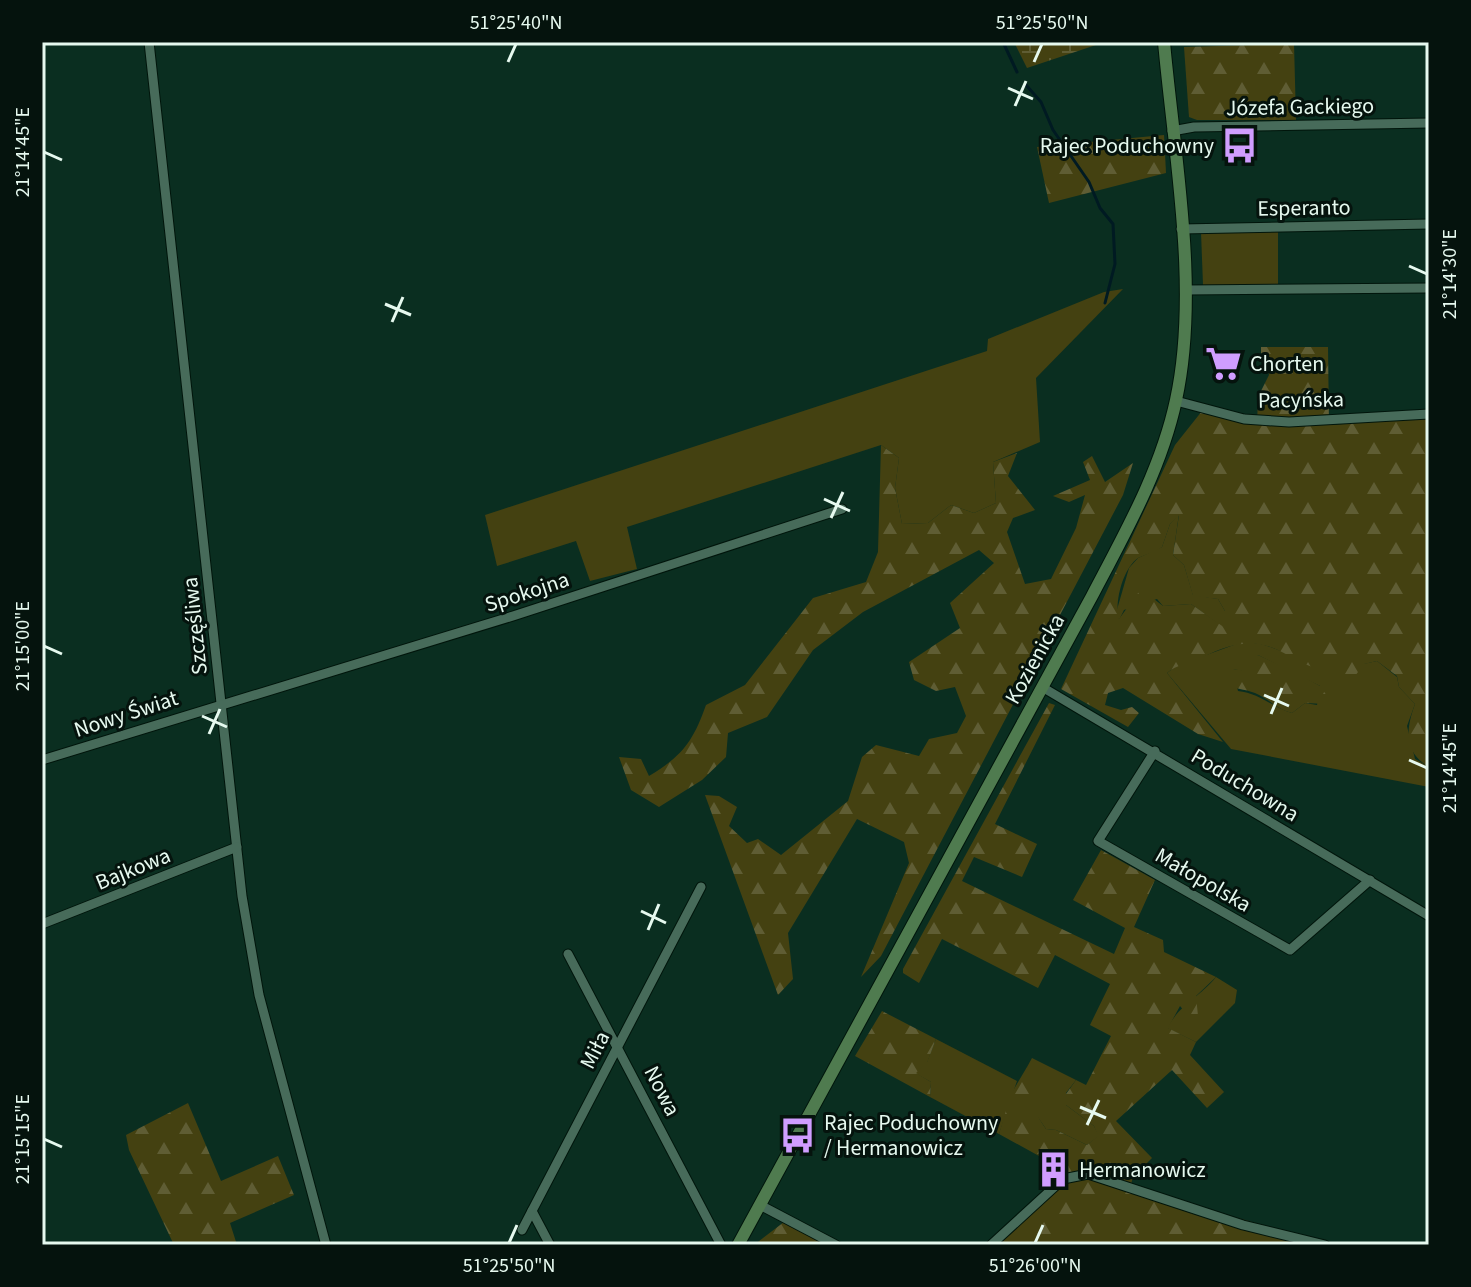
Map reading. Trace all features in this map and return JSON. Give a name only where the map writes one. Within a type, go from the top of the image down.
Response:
[{"type":"main road","name":"Kozienicka","points":[[738,1245],[1137,509],[1163,447],[1176,401],[1186,290],[1164,42]]},
{"type":"street","name":"Szczęśliwa","points":[[149,42],[237,847],[259,995],[326,1245]]},
{"type":"street","name":"Józefa Gackiego","points":[[1172,131],[1194,127],[1429,123]]},
{"type":"street","name":"Esperanto","points":[[1181,229],[1429,224]]},
{"type":"street","points":[[1186,290],[1429,288]]},
{"type":"street","name":"Pacyńska","points":[[1176,401],[1244,419],[1289,422],[1429,414]]},
{"type":"street","name":"Spokojna","points":[[222,706],[842,509]]},
{"type":"street","name":"Poduchowna","points":[[1042,687],[1155,751],[1429,916]]},
{"type":"street","name":"Nowy Świat","points":[[42,760],[213,705],[222,706]]},
{"type":"street","name":"Małopolska","points":[[1155,751],[1098,841],[1290,950],[1370,880]]},
{"type":"street","name":"Bajkowa","points":[[42,924],[237,847]]},
{"type":"street","name":"Miła","points":[[522,1230],[701,887]]},
{"type":"street","name":"Nowa","points":[[568,954],[721,1245]]},
{"type":"street","points":[[991,1245],[1063,1179],[1088,1174],[1243,1225],[1325,1245]]},
{"type":"street","points":[[760,1205],[836,1245]]},
{"type":"street","points":[[532,1211],[550,1245]]},
{"type":"green space","points":[[1014,42],[1098,42],[1099,44],[1027,68]]},
{"type":"green space","points":[[1294,44],[1296,120],[1197,120],[1189,117],[1184,47]]},
{"type":"green space","points":[[1164,135],[1166,173],[1049,203],[1037,147]]},
{"type":"green space","points":[[1201,232],[1278,232],[1278,285],[1203,285]]},
{"type":"green space","points":[[1123,289],[1036,378],[1040,442],[993,462],[996,503],[974,513],[951,505],[928,523],[902,524],[895,488],[899,458],[881,445],[627,527],[637,569],[590,581],[576,541],[497,566],[485,515],[987,351],[988,339],[1104,292]]},
{"type":"green space","points":[[1261,347],[1328,347],[1329,425],[1429,418],[1429,767],[1415,754],[1409,739],[1415,704],[1399,687],[1397,676],[1377,661],[1364,664],[1349,684],[1342,668],[1323,669],[1308,665],[1280,651],[1249,643],[1228,647],[1167,673],[1223,742],[1198,734],[1123,688],[1108,693],[1105,705],[1121,710],[1132,707],[1139,713],[1128,727],[1061,689],[1175,445],[1202,411],[1257,425],[1258,397],[1269,375],[1266,355],[1261,353]],"holes":[[[1179,515],[1173,555],[1184,565],[1193,596],[1218,599],[1225,611],[1225,628],[1191,604],[1163,606],[1141,589],[1119,619],[1119,595],[1128,570],[1138,558],[1162,547],[1170,524]]]},
{"type":"green space","points":[[881,445],[899,458],[895,488],[902,524],[928,523],[951,505],[974,513],[996,503],[993,462],[1017,453],[1008,476],[1035,510],[1013,518],[1007,532],[1025,584],[1051,579],[1076,528],[1085,495],[1069,502],[1053,496],[1090,480],[1083,462],[1092,456],[1105,482],[1133,463],[1123,495],[881,956],[861,977],[909,863],[904,842],[857,819],[788,933],[793,979],[778,995],[705,795],[719,796],[737,807],[729,826],[747,843],[758,839],[781,855],[848,801],[862,757],[876,745],[919,756],[929,739],[957,733],[966,716],[955,687],[936,691],[914,680],[909,662],[960,628],[950,603],[994,563],[979,550],[863,612],[813,650],[767,717],[728,733],[726,757],[702,780],[659,807],[631,790],[619,757],[641,759],[649,776],[660,769],[685,747],[706,705],[745,685],[813,598],[866,582],[878,552]]},
{"type":"green space","points":[[1179,514],[1173,555],[1184,565],[1193,595],[1218,599],[1225,611],[1225,629],[1191,604],[1163,606],[1157,599],[1124,610],[1119,620],[1116,613],[1129,568],[1138,558],[1162,547],[1170,524]]},
{"type":"green space","points":[[1242,642],[1262,644],[1322,664],[1355,665],[1377,661],[1397,677],[1399,687],[1415,704],[1407,726],[1415,759],[1429,767],[1429,787],[1231,749],[1167,673],[1176,666]],"holes":[[[1258,655],[1320,686],[1317,705],[1305,703],[1292,713],[1252,694],[1238,691],[1233,669],[1247,672]]]},
{"type":"green space","points":[[1258,655],[1320,686],[1327,696],[1326,704],[1305,703],[1292,713],[1255,693],[1222,683],[1222,678],[1233,669],[1247,671],[1246,660]]},
{"type":"green space","points":[[1049,703],[1055,705],[995,824],[1037,844],[1022,877],[974,857],[962,881],[1114,954],[1125,928],[1073,900],[1101,850],[1155,880],[1134,927],[1163,940],[1164,952],[1216,977],[1196,996],[1198,1016],[1191,1019],[1180,1006],[1168,1028],[1196,1042],[1190,1055],[1224,1092],[1207,1108],[1172,1070],[1116,1121],[1152,1158],[1133,1177],[1130,1188],[1335,1245],[988,1245],[1068,1172],[999,1134],[1011,1094],[1027,1067],[1046,1082],[1037,1095],[1035,1106],[1046,1129],[1056,1130],[1087,1145],[1098,1136],[1094,1126],[1066,1105],[1066,1094],[1076,1080],[1086,1085],[1111,1036],[1090,1025],[1110,984],[1055,955],[1038,988],[942,939],[919,983],[903,973],[903,969]]},
{"type":"green space","points":[[1216,977],[1237,990],[1235,1003],[1196,1042],[1167,1028],[1179,1012]]},
{"type":"green space","points":[[882,1011],[936,1039],[927,1063],[916,1073],[931,1082],[930,1097],[855,1056]]},
{"type":"green space","points":[[936,1039],[1017,1081],[999,1134],[930,1097],[931,1082],[915,1073],[927,1062]]},
{"type":"green space","points":[[1032,1058],[1076,1080],[1066,1093],[1066,1105],[1094,1126],[1099,1136],[1087,1145],[1056,1130],[1046,1129],[1033,1110],[1027,1067]]},
{"type":"green space","points":[[188,1103],[221,1181],[278,1156],[294,1195],[230,1223],[237,1245],[174,1245],[129,1150],[126,1135]]},
{"type":"green space","points":[[784,1222],[833,1245],[754,1245]]},
{"type":"waterway","points":[[1003,42],[1017,72]]},
{"type":"waterway","points":[[1026,85],[1041,102],[1053,130],[1113,224],[1115,264],[1105,303]]},
{"type":"place","name":"Rajec Poduchowny","points":[[1240,146]]},
{"type":"place","name":"Chorten","points":[[1224,364]]},
{"type":"place","name":"Rajec Poduchowny / Hermanowicz","points":[[798,1136]]},
{"type":"place","name":"Hermanowicz","points":[[1053,1170]]}]
